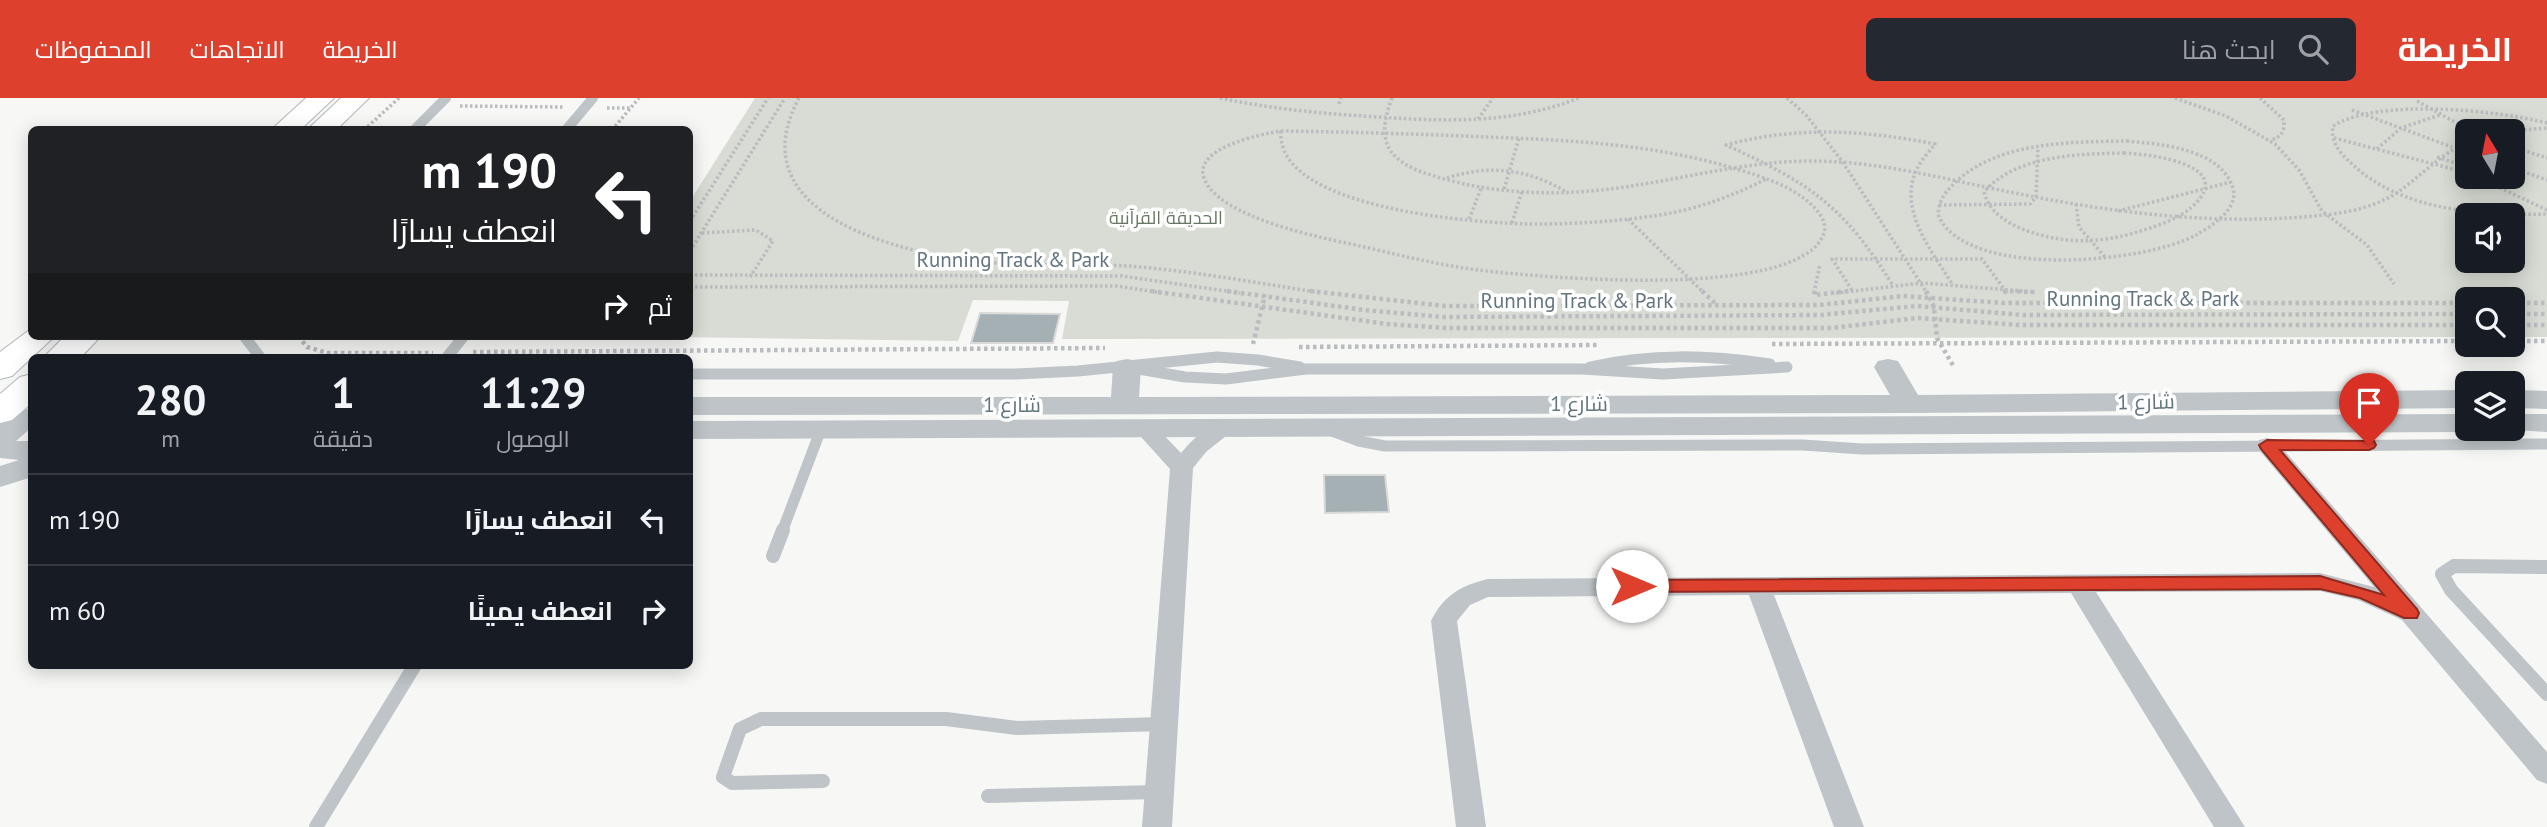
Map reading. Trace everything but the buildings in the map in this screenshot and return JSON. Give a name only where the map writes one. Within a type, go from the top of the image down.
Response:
[{"type":"main road","points":[[289,126],[321,98]]},
{"type":"main road","points":[[324,126],[351,100]]},
{"type":"main road","points":[[0,369],[34,340]]},
{"type":"main road","points":[[0,412],[28,388]]},
{"type":"street","points":[[1120,358],[1124,405]]},
{"type":"street","points":[[1888,367],[1909,404]]},
{"type":"street","name":"شارع 1","points":[[693,406],[1909,404],[2455,399]]},
{"type":"street","points":[[2525,399],[2547,400]]},
{"type":"street","points":[[28,418],[12,426],[2,436],[0,445],[8,451],[28,450]]},
{"type":"street","name":"شارع 1","points":[[693,430],[2455,423]]},
{"type":"street","points":[[2525,423],[2547,423]]},
{"type":"street","points":[[1809,426],[1850,440],[1893,447]]},
{"type":"street","points":[[1143,428],[1182,467]]},
{"type":"street","points":[[1157,827],[1182,467],[1199,446],[1224,429]]},
{"type":"street","points":[[2267,445],[2547,772]]},
{"type":"street","points":[[0,477],[28,467]]},
{"type":"street","points":[[2320,582],[2345,571],[2358,553]]},
{"type":"street","points":[[1471,827],[1444,621],[1449,609],[1459,599],[1488,587],[2320,582],[2365,593],[2410,613]]},
{"type":"street","points":[[2078,584],[2230,827]]},
{"type":"street","points":[[1758,586],[1849,827]]},
{"type":"lane","points":[[418,126],[446,98]]},
{"type":"lane","points":[[569,126],[593,98]]},
{"type":"lane","points":[[247,340],[258,354]]},
{"type":"lane","points":[[450,354],[461,340]]},
{"type":"lane","points":[[1120,358],[1165,375],[1216,379],[1268,376],[1306,369],[1583,369],[1663,374],[1787,368],[1717,358],[1656,356],[1583,369]]},
{"type":"lane","points":[[693,374],[1014,373],[1120,358],[1167,360],[1219,357],[1269,361],[1306,369]]},
{"type":"lane","points":[[1322,428],[1359,441],[1385,446],[2547,444]]},
{"type":"lane","points":[[773,556],[821,429]]},
{"type":"lane","points":[[2547,567],[2454,566],[2446,569],[2442,575],[2451,590],[2547,694]]},
{"type":"lane","points":[[316,827],[413,669]]},
{"type":"lane","points":[[823,781],[732,783],[723,777],[740,729],[761,719],[936,719],[1017,728],[1164,724]]},
{"type":"lane","points":[[988,796],[1159,792]]},
{"type":"path","points":[[368,126],[399,98]]},
{"type":"path","points":[[615,126],[639,98]]},
{"type":"path","points":[[693,216],[768,98]]},
{"type":"path","points":[[693,246],[785,98]]},
{"type":"path","points":[[800,98],[785,128],[782,145],[784,162],[804,196],[846,226],[908,249],[985,262],[1144,268],[1419,304],[1819,305],[1880,297],[1929,297],[2004,303],[2455,303]]},
{"type":"path","points":[[1220,98],[1293,111],[1384,118],[1478,120],[1527,115],[1579,98]]},
{"type":"path","points":[[1339,103],[1341,98]]},
{"type":"path","points":[[1392,98],[1382,132],[1384,146],[1396,159],[1418,170],[1446,178],[1522,191],[1567,193],[1732,167],[1842,160],[1916,170],[1987,187],[2117,212],[2176,218],[2270,220],[2326,215],[2379,202],[2397,193],[2437,157],[2453,148]]},
{"type":"path","points":[[1478,120],[1493,98]]},
{"type":"path","points":[[1787,98],[1820,131],[1842,160],[1922,284],[1934,307],[1940,343],[1954,367]]},
{"type":"path","points":[[2175,98],[2223,115],[2270,141],[2288,156],[2300,171],[2313,200],[2326,215],[2370,247],[2394,284]]},
{"type":"path","points":[[2260,98],[2284,120],[2285,128],[2281,136],[2270,141]]},
{"type":"path","points":[[2425,100],[2414,100],[2455,123]]},
{"type":"path","points":[[438,105],[630,108]]},
{"type":"path","points":[[2485,106],[2547,125]]},
{"type":"path","points":[[2359,107],[2350,110],[2453,148]]},
{"type":"path","points":[[2377,149],[2401,128],[2440,115]]},
{"type":"path","points":[[2338,117],[2332,127],[2333,138],[2345,159],[2397,193],[2465,210],[2498,214],[2547,212]]},
{"type":"path","points":[[2525,128],[2547,125]]},
{"type":"path","points":[[1281,131],[1280,145],[1285,158],[1296,171],[1313,183],[1362,202],[1469,219],[1512,223],[1582,223],[1628,219],[1693,208],[1733,195],[1766,179]]},
{"type":"path","points":[[1281,131],[1382,132],[1629,146],[1732,167],[1790,189],[1821,215],[1825,230],[1821,244],[1807,255],[1767,269],[1690,279],[1567,279],[1444,265],[1275,225],[1231,205],[1214,194],[1206,184],[1203,173],[1213,153],[1242,138],[1281,131]]},
{"type":"path","points":[[1892,284],[1850,223],[1833,206],[1802,183],[1726,145],[1768,134],[1820,131],[1876,133],[1935,144],[1916,170],[1912,181],[1913,207],[1922,232],[1953,285]]},
{"type":"path","points":[[1504,189],[1519,138]]},
{"type":"path","points":[[2333,138],[2455,169]]},
{"type":"path","points":[[2103,141],[2165,145],[2202,157],[2226,174],[2235,192],[2234,201],[2217,220],[2200,233],[2174,244],[2143,253],[2106,258],[2041,259],[2006,255],[1982,248],[1947,227],[1939,216],[1938,205],[1957,179],[1991,160],[2038,148],[2103,141]]},
{"type":"path","points":[[1938,205],[2030,204],[2035,197],[2038,148]]},
{"type":"path","points":[[2525,151],[2547,158]]},
{"type":"path","points":[[2099,153],[2161,156],[2192,167],[2201,175],[2204,183],[2203,189],[2189,209],[2176,218],[2125,236],[2092,242],[2072,242],[2030,232],[2005,220],[1985,199],[1987,187],[2000,178],[2037,163],[2099,153]]},
{"type":"path","points":[[2437,157],[2455,163]]},
{"type":"path","points":[[1446,178],[1475,170],[1510,169],[1543,178],[1567,193]]},
{"type":"path","points":[[2525,172],[2547,180]]},
{"type":"path","points":[[2117,212],[2231,182]]},
{"type":"path","points":[[1469,219],[1482,186]]},
{"type":"path","points":[[2501,189],[2547,212]]},
{"type":"path","points":[[1512,223],[1522,191]]},
{"type":"path","points":[[2076,204],[2077,222],[2106,258]]},
{"type":"path","points":[[1628,219],[1718,305]]},
{"type":"path","points":[[701,233],[756,230],[773,241],[750,277]]},
{"type":"path","points":[[1852,290],[1832,259],[1982,258],[2007,293]]},
{"type":"path","points":[[1820,264],[1814,295],[1892,284],[1953,285],[2007,293],[2035,292]]},
{"type":"path","name":"Running Track & Park","points":[[693,275],[1105,275],[1364,310],[1443,317],[1829,315],[1901,307],[1934,307],[2023,315],[2455,314]]},
{"type":"path","points":[[693,287],[1100,286],[1135,288],[1387,324],[1446,328],[1832,328],[1899,319],[1935,318],[2020,325],[2455,325]]},
{"type":"path","points":[[1265,295],[1260,306],[1252,347],[1266,347]]},
{"type":"path","points":[[2525,303],[2547,303]]},
{"type":"path","points":[[2525,314],[2547,314]]},
{"type":"path","points":[[2525,325],[2547,325]]},
{"type":"path","points":[[301,340],[307,347],[327,353],[388,354]]},
{"type":"path","points":[[1762,344],[2455,341]]},
{"type":"path","points":[[2525,341],[2547,341]]},
{"type":"path","points":[[1294,346],[1610,345]]},
{"type":"path","points":[[693,356],[1120,358]]},
{"type":"green space","name":"الحديقة القرآنية","points":[[755,98],[2547,98],[2547,337],[2525,337],[2525,287],[2455,287],[2455,337],[1062,339],[1069,301],[973,300],[958,341],[693,337],[693,196]]},
{"type":"route","points":[[1632,586],[2320,582],[2365,593],[2410,613],[2267,445],[2369,445]]}]
